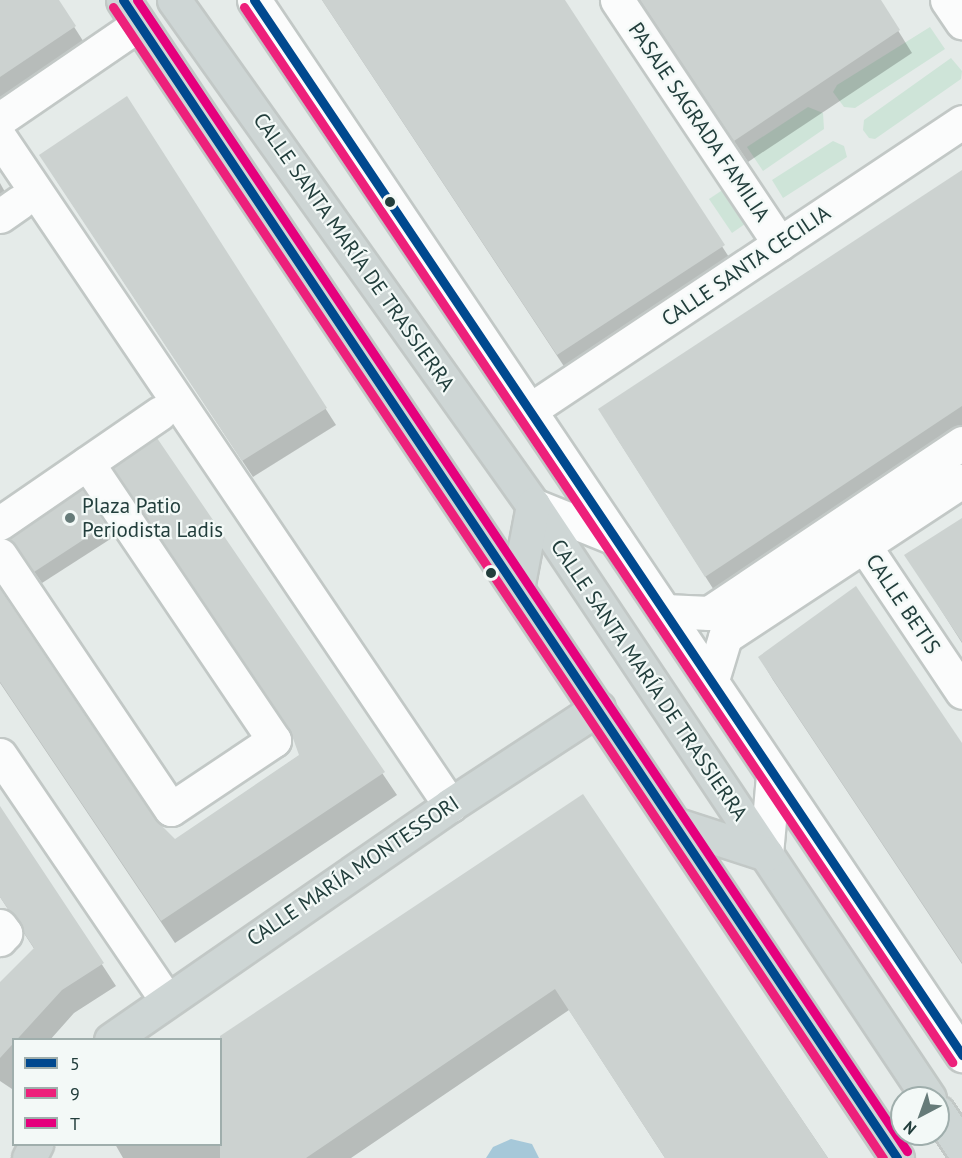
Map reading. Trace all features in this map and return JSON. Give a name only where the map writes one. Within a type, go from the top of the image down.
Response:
[{"type":"main road","name":"CALLE SANTA MARÍA DE TRASSIERRA","points":[[174,0],[533,505],[921,1086]]},
{"type":"main road","points":[[131,12],[677,825],[897,1158]]},
{"type":"main road","name":"CALLE SANTA MARÍA DE TRASSIERRA","points":[[517,589],[533,505]]},
{"type":"main road","name":"CALLE MARÍA MONTESSORI","points":[[114,1038],[166,999],[450,805],[598,708]]},
{"type":"main road","name":"CALLE SANTA MARÍA DE TRASSIERRA","points":[[677,825],[766,854]]},
{"type":"main road","points":[[950,1130],[962,1148]]},
{"type":"street","points":[[254,0],[962,1055]]},
{"type":"street","name":"PASAJE SAGRADA FAMILIA","points":[[617,0],[780,244]]},
{"type":"street","points":[[947,0],[962,22]]},
{"type":"street","points":[[0,119],[131,12]]},
{"type":"street","name":"CALLE SANTA CECILIA","points":[[530,410],[962,122]]},
{"type":"street","points":[[0,138],[450,805]]},
{"type":"street","points":[[0,523],[160,413]]},
{"type":"street","points":[[712,680],[725,637],[962,443]]},
{"type":"street","points":[[0,555],[171,809],[274,740],[87,463]]},
{"type":"street","points":[[665,611],[709,613],[855,532],[962,481]]},
{"type":"street","name":"CALLE SANTA MARÍA DE TRASSIERRA","points":[[533,505],[615,538]]},
{"type":"street","name":"CALLE BETIS","points":[[855,532],[962,692]]},
{"type":"street","points":[[0,755],[166,999]]},
{"type":"street","name":"CALLE SANTA MARÍA DE TRASSIERRA","points":[[766,854],[773,775]]},
{"type":"street","points":[[0,926],[5,933],[0,939]]},
{"type":"green space","points":[[930,27],[945,49],[855,108],[844,107],[833,92],[837,85]]},
{"type":"green space","points":[[951,58],[962,71],[961,79],[875,139],[869,138],[863,130],[864,120]]},
{"type":"green space","points":[[808,107],[823,113],[824,129],[763,171],[747,147]]},
{"type":"green space","points":[[833,141],[844,146],[847,157],[783,198],[772,180]]},
{"type":"green space","points":[[745,175],[768,208],[732,233],[709,199]]},
{"type":"water","points":[[511,1139],[532,1144],[539,1158],[486,1158],[493,1147]]},
{"type":"building","points":[[0,0],[59,0],[76,26],[0,77]]},
{"type":"building","points":[[322,0],[565,0],[725,245],[557,355]]},
{"type":"building","points":[[640,0],[881,0],[900,30],[734,141]]},
{"type":"building","points":[[127,96],[327,408],[242,461],[39,155]]},
{"type":"building","points":[[962,170],[962,406],[705,577],[598,409]]},
{"type":"building","points":[[157,438],[385,772],[161,921],[0,682],[0,589],[155,819],[175,839],[299,755],[290,730],[113,468]]},
{"type":"building","points":[[82,489],[106,525],[34,572],[9,539]]},
{"type":"building","points":[[962,518],[962,642],[904,555]]},
{"type":"building","points":[[856,586],[962,743],[962,963],[758,657]]},
{"type":"building","points":[[583,794],[828,1158],[665,1158],[555,989],[306,1158],[220,1158],[222,1038],[220,1036]]},
{"type":"building","points":[[0,806],[104,963],[62,990],[18,1038],[12,1038],[12,1045],[0,1058],[0,982],[34,948],[0,897]]},
{"type":"transit line","name":"5","points":[[123,0],[897,1158]]},
{"type":"transit line","name":"T","points":[[137,0],[907,1151]]},
{"type":"transit line","name":"5","points":[[254,0],[962,1055]]},
{"type":"transit line","name":"9","points":[[113,7],[883,1158]]},
{"type":"transit line","name":"9","points":[[244,7],[952,1062]]},
{"type":"place","name":"Plaza Patio Periodista Ladis","points":[[70,518]]}]
